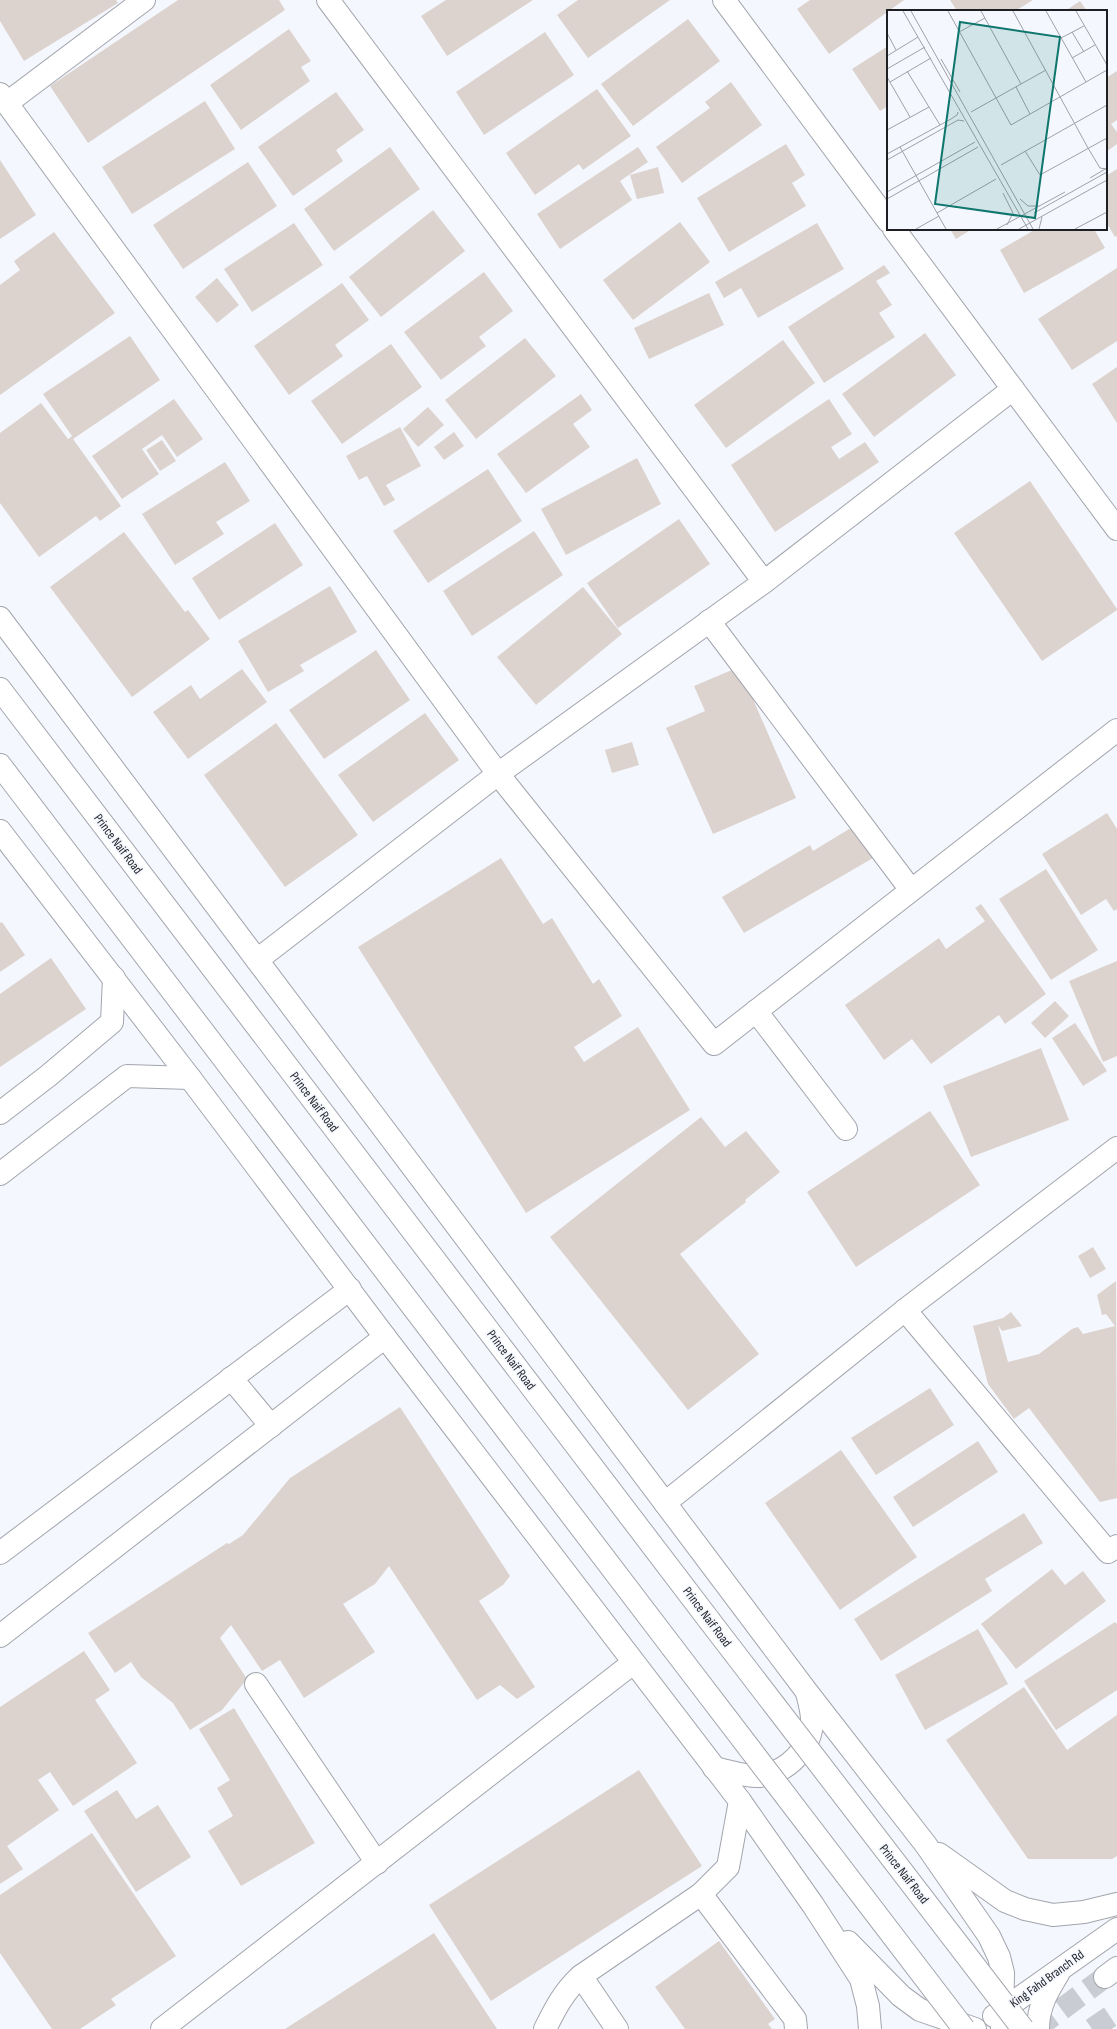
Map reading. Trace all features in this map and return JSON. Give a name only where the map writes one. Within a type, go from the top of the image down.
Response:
[{"type":"street","points":[[144,0],[3,98],[498,774],[714,1044],[1117,730]]},
{"type":"street","points":[[328,0],[764,582]]},
{"type":"street","points":[[724,0],[887,220]]},
{"type":"street","points":[[895,230],[1117,529]]},
{"type":"street","points":[[257,960],[498,774],[764,582],[1013,389]]},
{"type":"street","points":[[0,618],[807,1692],[926,1845],[989,1936],[999,1957],[1004,1973],[1002,2020]]},
{"type":"street","points":[[709,621],[911,890]]},
{"type":"street","name":"Prince Naif Road","points":[[0,689],[709,1620],[1023,2029]]},
{"type":"street","points":[[0,765],[964,2029]]},
{"type":"street","points":[[0,831],[114,978],[385,1337],[740,1801],[861,1979],[868,2006],[870,2029]]},
{"type":"street","points":[[0,1113],[48,1076],[112,1022],[114,978]]},
{"type":"street","points":[[756,1011],[846,1129]]},
{"type":"street","points":[[0,1174],[127,1076],[190,1078]]},
{"type":"street","points":[[665,1503],[905,1310],[1117,1148]]},
{"type":"street","points":[[0,1553],[350,1289]]},
{"type":"street","points":[[905,1310],[1108,1552],[1117,1546]]},
{"type":"street","points":[[0,1636],[385,1337]]},
{"type":"street","points":[[231,1378],[271,1426]]},
{"type":"street","points":[[162,2029],[633,1663]]},
{"type":"street","points":[[256,1684],[377,1863]]},
{"type":"street","points":[[714,1768],[759,1776],[779,1771],[799,1755],[810,1738],[812,1725],[807,1692]]},
{"type":"street","points":[[545,2029],[555,2008],[569,1986],[581,1976],[701,1894],[728,1867],[740,1801]]},
{"type":"street","points":[[926,1845],[1005,1901],[1025,1909],[1053,1915],[1084,1912],[1117,1904]]},
{"type":"street","points":[[701,1894],[795,2019],[796,2029]]},
{"type":"street","points":[[812,1905],[901,1996],[920,2010],[976,2029]]},
{"type":"street","name":"King Fahd Branch Rd","points":[[976,2029],[1002,2020],[1063,1967],[1117,1929]]},
{"type":"street","points":[[1038,2029],[1038,2016],[1045,1994],[1063,1967]]},
{"type":"street","points":[[581,1976],[617,2029]]},
{"type":"building","points":[[0,0],[116,0],[118,3],[24,61],[0,21]]},
{"type":"building","points":[[178,0],[279,0],[285,10],[88,143],[50,86]]},
{"type":"building","points":[[446,0],[533,0],[447,56],[421,16]]},
{"type":"building","points":[[578,0],[670,0],[588,58],[557,15]]},
{"type":"building","points":[[810,0],[904,0],[890,10],[887,10],[887,12],[829,54],[797,9]]},
{"type":"building","points":[[950,0],[1033,0],[1017,10],[956,10]]},
{"type":"building","points":[[1080,1],[1086,10],[1066,10]]},
{"type":"building","points":[[688,19],[720,61],[633,126],[601,84]]},
{"type":"building","points":[[289,29],[311,61],[301,67],[310,81],[241,130],[210,85]]},
{"type":"building","points":[[545,32],[574,75],[484,135],[456,92]]},
{"type":"building","points":[[887,47],[887,107],[880,111],[852,69]]},
{"type":"building","points":[[1117,71],[1117,120],[1111,124],[1117,132],[1117,144],[1107,151],[1107,77]]},
{"type":"building","points":[[731,82],[762,125],[682,183],[656,147],[710,108],[705,102]]},
{"type":"building","points":[[597,89],[631,136],[583,170],[579,164],[535,195],[506,153]]},
{"type":"building","points":[[336,92],[364,130],[336,150],[343,161],[293,196],[258,147]]},
{"type":"building","points":[[205,101],[235,149],[132,214],[102,167]]},
{"type":"building","points":[[786,144],[805,175],[792,183],[806,206],[729,252],[697,198]]},
{"type":"building","points":[[390,147],[420,189],[334,251],[304,209]]},
{"type":"building","points":[[638,147],[648,162],[620,181],[632,200],[560,249],[537,214]]},
{"type":"building","points":[[0,160],[36,215],[0,239]]},
{"type":"building","points":[[248,162],[277,206],[183,269],[153,225]]},
{"type":"building","points":[[658,167],[664,193],[637,199],[630,175]]},
{"type":"building","points":[[1117,169],[1117,236],[1115,237],[1107,224],[1107,175]]},
{"type":"building","points":[[433,210],[465,251],[381,317],[349,277]]},
{"type":"building","points":[[680,222],[710,262],[633,320],[603,280]]},
{"type":"building","points":[[294,223],[323,265],[252,312],[224,269]]},
{"type":"building","points":[[817,223],[844,269],[758,318],[741,288],[724,298],[715,282]]},
{"type":"building","points":[[951,230],[970,230],[956,239]]},
{"type":"building","points":[[1034,230],[1095,230],[1105,248],[1024,293],[1000,250]]},
{"type":"building","points":[[54,232],[115,313],[0,395],[0,285],[20,270],[14,261]]},
{"type":"building","points":[[884,265],[890,273],[876,281],[892,305],[879,313],[895,337],[824,383],[788,327]]},
{"type":"building","points":[[1117,268],[1117,341],[1072,370],[1038,319]]},
{"type":"building","points":[[484,272],[513,311],[479,337],[486,346],[441,380],[404,332]]},
{"type":"building","points":[[217,278],[239,305],[217,323],[195,297]]},
{"type":"building","points":[[342,283],[369,320],[335,345],[343,356],[289,395],[254,346]]},
{"type":"building","points":[[709,293],[724,325],[649,359],[634,328]]},
{"type":"building","points":[[925,333],[956,375],[874,437],[842,394]]},
{"type":"building","points":[[130,336],[160,380],[73,439],[121,506],[100,521],[96,516],[39,557],[0,503],[0,433],[41,403],[68,439],[72,436],[43,394]]},
{"type":"building","points":[[525,338],[556,376],[476,439],[445,400]]},
{"type":"building","points":[[783,340],[815,383],[726,448],[694,405]]},
{"type":"building","points":[[391,344],[422,387],[342,444],[311,401]]},
{"type":"building","points":[[1117,367],[1117,423],[1092,384]]},
{"type":"building","points":[[581,394],[592,410],[573,424],[590,447],[526,493],[497,454]]},
{"type":"building","points":[[174,399],[203,439],[177,457],[162,435],[142,449],[159,474],[122,499],[92,456]]},
{"type":"building","points":[[829,399],[852,434],[831,447],[839,459],[865,442],[879,462],[775,532],[731,465]]},
{"type":"building","points":[[428,407],[444,425],[418,447],[403,429]]},
{"type":"building","points":[[400,427],[421,466],[386,485],[395,500],[384,506],[367,476],[359,480],[346,456]]},
{"type":"building","points":[[454,432],[464,446],[444,460],[434,447]]},
{"type":"building","points":[[162,440],[176,461],[160,471],[146,450]]},
{"type":"building","points":[[637,458],[661,504],[566,555],[541,509]]},
{"type":"building","points":[[225,462],[250,501],[216,522],[224,534],[175,565],[142,514]]},
{"type":"building","points":[[488,469],[522,521],[428,583],[393,531]]},
{"type":"building","points":[[1030,481],[1117,609],[1042,661],[954,533]]},
{"type":"building","points":[[679,519],[710,564],[618,628],[587,583]]},
{"type":"building","points":[[275,523],[303,565],[219,620],[192,578]]},
{"type":"building","points":[[534,531],[563,575],[472,636],[443,591]]},
{"type":"building","points":[[124,532],[185,612],[188,610],[210,639],[132,697],[50,587]]},
{"type":"building","points":[[330,586],[357,632],[300,665],[304,671],[268,692],[238,641]]},
{"type":"building","points":[[583,587],[622,634],[536,705],[497,657]]},
{"type":"building","points":[[376,650],[410,700],[324,759],[289,710]]},
{"type":"building","points":[[739,667],[796,798],[713,834],[666,728],[705,711],[694,686]]},
{"type":"building","points":[[242,669],[267,702],[188,759],[153,712],[191,685],[200,699]]},
{"type":"building","points":[[425,713],[459,760],[373,822],[338,775]]},
{"type":"building","points":[[276,723],[358,835],[285,887],[204,775]]},
{"type":"building","points":[[632,742],[639,765],[612,773],[605,750]]},
{"type":"building","points":[[1107,813],[1117,829],[1117,909],[1114,911],[1106,899],[1081,915],[1042,854]]},
{"type":"building","points":[[854,826],[873,858],[744,933],[722,897],[810,845],[813,851]]},
{"type":"building","points":[[501,858],[543,924],[552,918],[593,984],[599,979],[622,1016],[574,1047],[584,1062],[638,1027],[690,1110],[526,1213],[358,947]]},
{"type":"building","points":[[1046,869],[1098,950],[1051,980],[999,899]]},
{"type":"building","points":[[981,904],[1046,994],[1005,1024],[999,1015],[931,1064],[912,1039],[884,1060],[845,1005],[939,938],[946,949],[985,921],[975,908]]},
{"type":"building","points":[[2,922],[25,955],[0,972],[0,923]]},
{"type":"building","points":[[51,958],[86,1009],[0,1067],[0,994]]},
{"type":"building","points":[[1117,961],[1117,1056],[1103,1062],[1069,981]]},
{"type":"building","points":[[1055,1001],[1069,1016],[1045,1038],[1031,1023]]},
{"type":"building","points":[[1075,1023],[1107,1071],[1083,1086],[1052,1038]]},
{"type":"building","points":[[1041,1048],[1069,1120],[971,1157],[943,1086]]},
{"type":"building","points":[[930,1111],[980,1185],[856,1267],[807,1192]]},
{"type":"building","points":[[701,1117],[725,1147],[746,1131],[780,1172],[745,1200],[746,1202],[680,1254],[759,1354],[688,1410],[550,1237]]},
{"type":"building","points":[[1093,1247],[1106,1269],[1090,1278],[1078,1256]]},
{"type":"building","points":[[1116,1281],[1117,1498],[1100,1502],[1029,1408],[1014,1419],[988,1384],[973,1326],[1003,1318],[1011,1312],[1022,1326],[1002,1331],[998,1325],[1008,1362],[1039,1354],[1072,1329],[1078,1327],[1083,1334],[1115,1326],[1106,1314],[1102,1315],[1097,1295]]},
{"type":"building","points":[[930,1388],[954,1425],[876,1475],[851,1438]]},
{"type":"building","points":[[400,1407],[510,1576],[503,1585],[479,1601],[535,1687],[517,1699],[500,1685],[477,1700],[389,1566],[375,1584],[343,1604],[375,1652],[304,1698],[280,1660],[262,1671],[231,1625],[220,1638],[247,1679],[222,1710],[190,1730],[173,1703],[141,1677],[131,1662],[115,1673],[88,1633],[227,1543],[229,1544],[243,1535],[290,1478]]},
{"type":"building","points":[[978,1441],[998,1472],[913,1527],[893,1497]]},
{"type":"building","points":[[841,1450],[917,1557],[840,1610],[765,1503]]},
{"type":"building","points":[[1024,1513],[1043,1543],[985,1579],[992,1591],[881,1661],[854,1619]]},
{"type":"building","points":[[1052,1569],[1065,1585],[1083,1571],[1106,1601],[1016,1669],[981,1624]]},
{"type":"building","points":[[1115,1622],[1117,1624],[1117,1690],[1056,1730],[1024,1681]]},
{"type":"building","points":[[978,1629],[1008,1684],[925,1730],[895,1675]]},
{"type":"building","points":[[84,1651],[110,1690],[95,1700],[137,1763],[73,1806],[50,1772],[38,1780],[59,1810],[7,1846],[23,1869],[0,1884],[0,1707]]},
{"type":"building","points":[[1024,1687],[1067,1750],[1117,1715],[1117,1856],[1112,1859],[1028,1859],[946,1740]]},
{"type":"building","points":[[234,1708],[315,1843],[241,1886],[208,1831],[233,1816],[217,1788],[230,1780],[199,1729]]},
{"type":"building","points":[[639,1770],[702,1866],[491,2001],[429,1905]]},
{"type":"building","points":[[117,1790],[136,1819],[158,1805],[191,1857],[136,1892],[84,1811]]},
{"type":"building","points":[[92,1833],[176,1956],[111,1999],[116,2005],[80,2029],[52,2029],[0,1953],[0,1895]]},
{"type":"building","points":[[434,1933],[497,2029],[285,2029]]},
{"type":"building","points":[[719,1941],[775,2019],[768,2024],[772,2029],[685,2029],[655,1987]]},
{"type":"tunnel","points":[[1035,2029],[1105,1977]]},
{"type":"tunnel","points":[[1092,2029],[1117,2012]]}]
